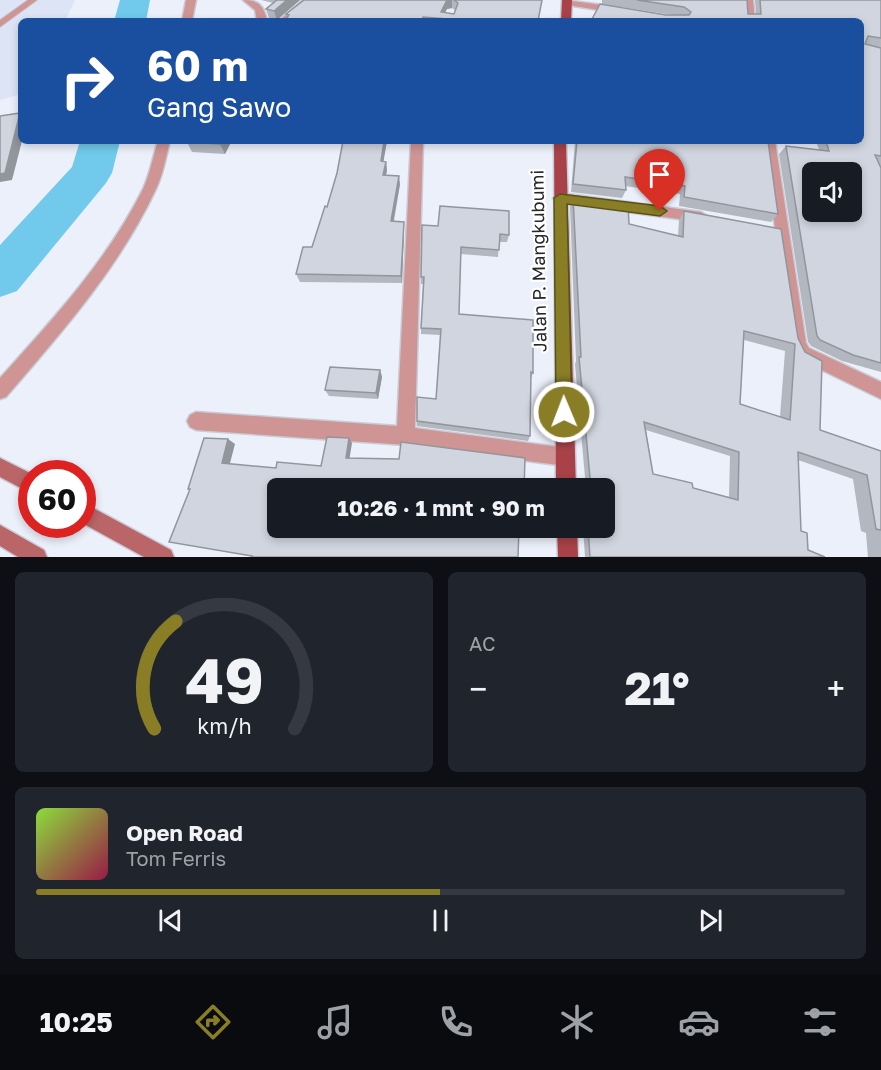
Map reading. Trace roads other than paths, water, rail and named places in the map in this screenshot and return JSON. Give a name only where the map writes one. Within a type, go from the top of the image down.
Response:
[{"type":"main road","points":[[566,18],[567,1]]},
{"type":"main road","name":"Jalan P. Mangkubumi","points":[[561,144],[566,478]]},
{"type":"main road","points":[[0,467],[18,477]]},
{"type":"main road","points":[[96,520],[164,557]]},
{"type":"main road","points":[[0,535],[37,557]]},
{"type":"main road","points":[[567,538],[568,557]]},
{"type":"street","points":[[189,18],[192,0]]},
{"type":"street","points":[[248,0],[260,9],[262,18]]},
{"type":"street","points":[[288,18],[309,0]]},
{"type":"street","points":[[748,0],[750,18]]},
{"type":"street","points":[[567,1],[624,11]]},
{"type":"street","points":[[0,391],[76,304],[108,260],[150,188],[163,144]]},
{"type":"street","points":[[406,436],[417,144]]},
{"type":"street","points":[[769,144],[778,231],[800,349],[803,353],[881,391]]},
{"type":"street","points":[[560,198],[715,220]]},
{"type":"street","points":[[196,421],[406,436],[566,457]]},
{"type":"lane","points":[[0,24],[33,0]]},
{"type":"waterway","points":[[131,18],[135,0]]},
{"type":"waterway","points":[[0,277],[91,173],[99,144]]}]
